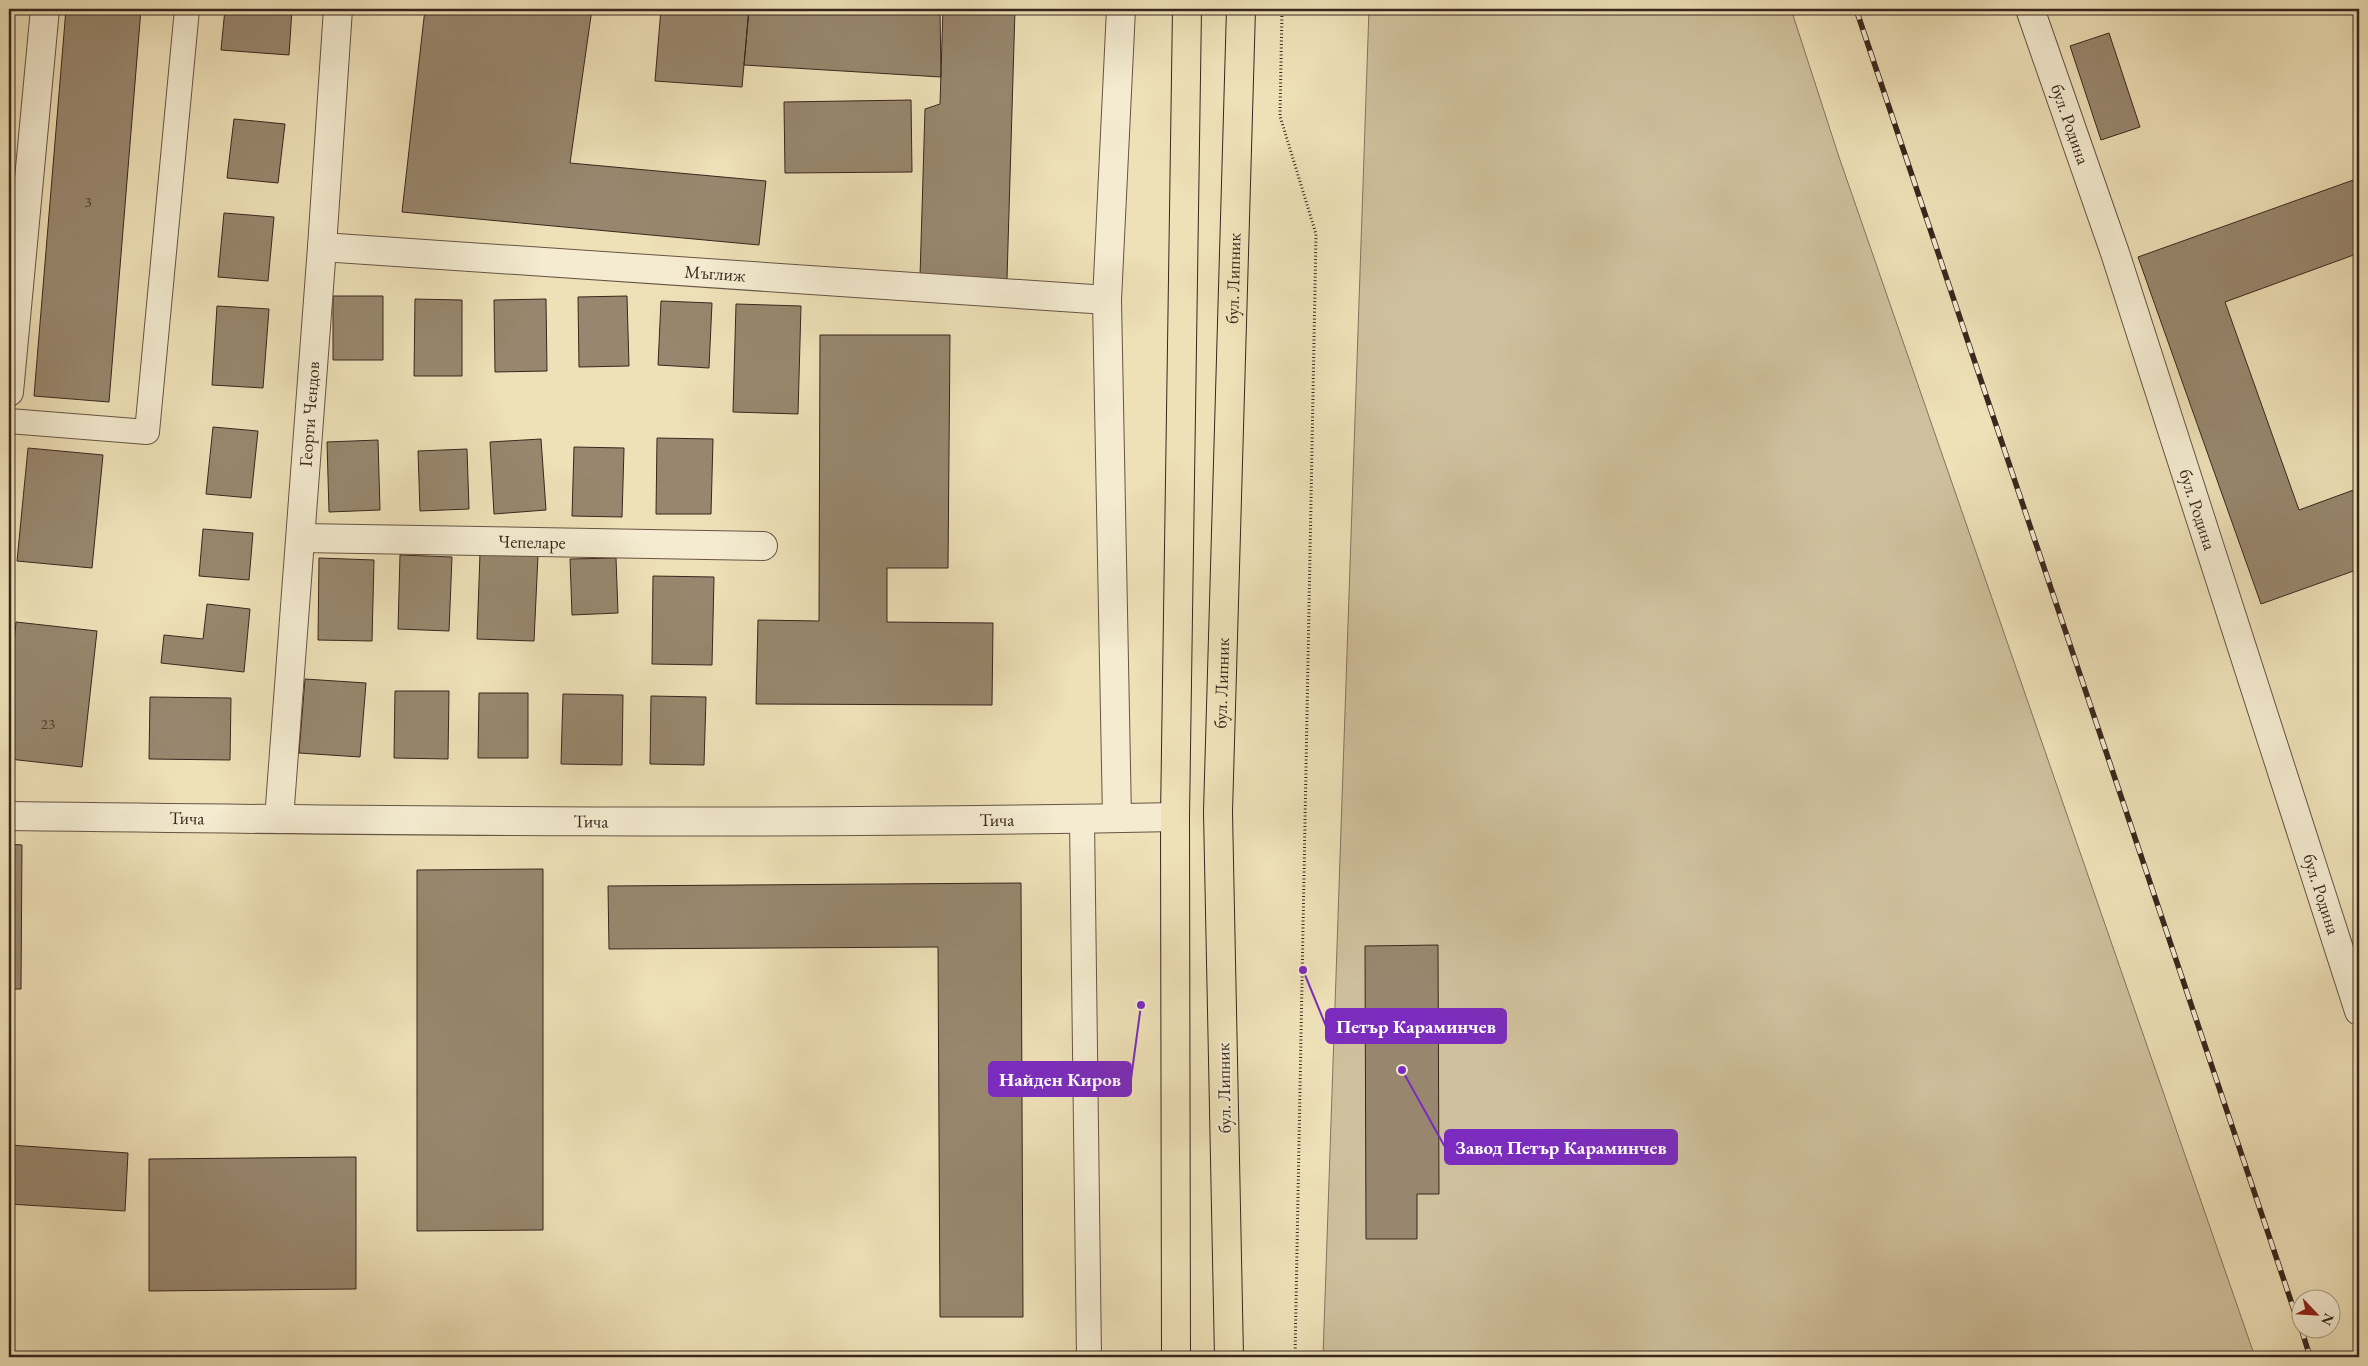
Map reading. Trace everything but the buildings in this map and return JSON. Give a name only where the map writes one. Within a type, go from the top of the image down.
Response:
[{"type":"main road","points":[[1176,1357],[1175,817],[1187,9]]},
{"type":"main road","name":"бул. Липник","points":[[1229,1357],[1218,812],[1241,9]]},
{"type":"street","points":[[9,392],[44,9]]},
{"type":"street","name":"Георги Чендов","points":[[279,819],[301,538],[338,9]]},
{"type":"street","points":[[1117,818],[1107,300],[1121,9]]},
{"type":"street","name":"бул. Родина","points":[[2030,9],[2115,253],[2359,1011]]},
{"type":"street","name":"Мъглиж","points":[[322,247],[1107,300]]},
{"type":"street","name":"Чепеларе","points":[[301,538],[763,546]]},
{"type":"street","name":"Тича","points":[[9,816],[868,822],[1175,817]]},
{"type":"lane","points":[[9,421],[147,432],[187,9]]},
{"type":"lane","points":[[1082,820],[1089,1357]]},
{"type":"path","points":[[1282,9],[1280,116],[1316,234],[1295,1357]]},
{"type":"shaded area","points":[[1369,9],[1791,9],[1839,157],[2255,1357],[1323,1357]]},
{"type":"railway","points":[[1856,9],[2290,1298]]},
{"type":"railway","points":[[2304,1338],[2310,1357]]},
{"type":"place","name":"Петър Караминчев","points":[[1303,970]]},
{"type":"place","name":"Найден Киров","points":[[1141,1005]]},
{"type":"place","name":"Завод Петър Караминчев","points":[[1402,1070]]}]
